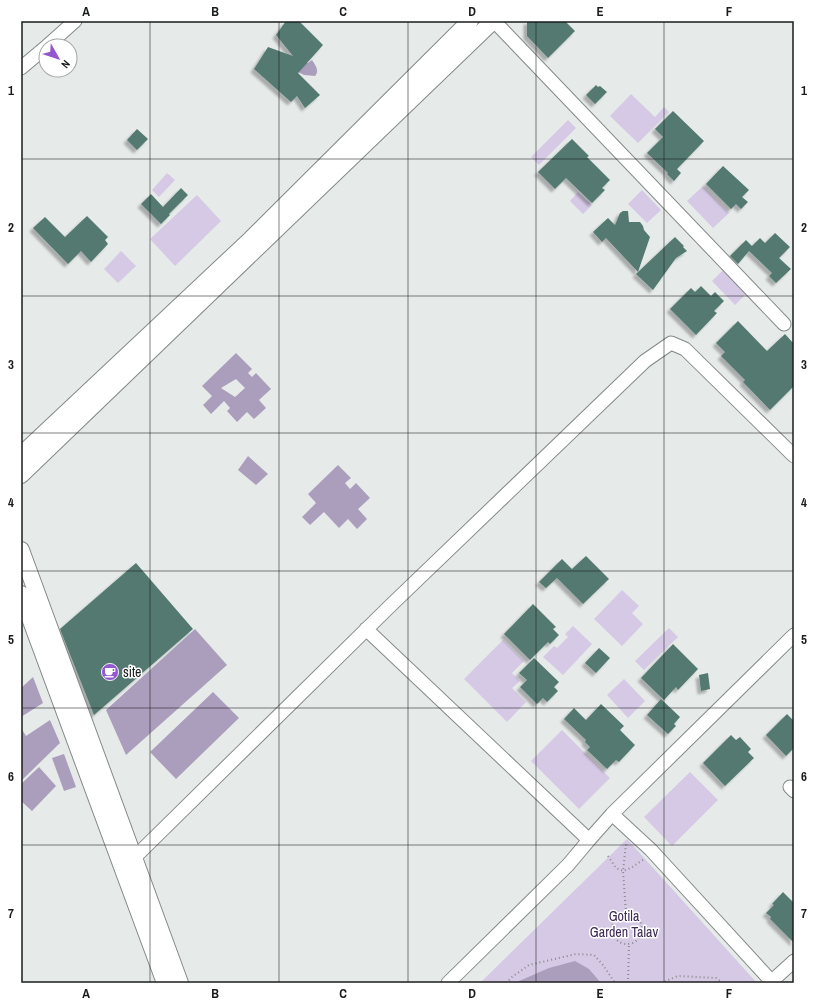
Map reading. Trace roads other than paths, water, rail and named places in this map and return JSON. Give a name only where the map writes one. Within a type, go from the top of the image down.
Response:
[{"type":"main road","points":[[21,455],[251,238],[470,21]]},
{"type":"main road","points":[[21,474],[493,21]]},
{"type":"main road","points":[[21,550],[180,983]]},
{"type":"main road","points":[[21,594],[165,983]]},
{"type":"street","points":[[55,38],[75,21]]},
{"type":"street","points":[[493,21],[784,324]]},
{"type":"street","points":[[21,68],[38,53]]},
{"type":"street","points":[[135,857],[366,630],[645,361],[671,343],[684,349],[794,456]]},
{"type":"street","points":[[366,630],[589,840]]},
{"type":"street","points":[[448,983],[568,865],[612,814],[794,635]]},
{"type":"street","points":[[612,814],[651,850],[772,982],[794,960]]},
{"type":"place","name":"site","points":[[110,672]]},
{"type":"park label","name":"Gotila Garden Talav","points":[[624,924]]}]
